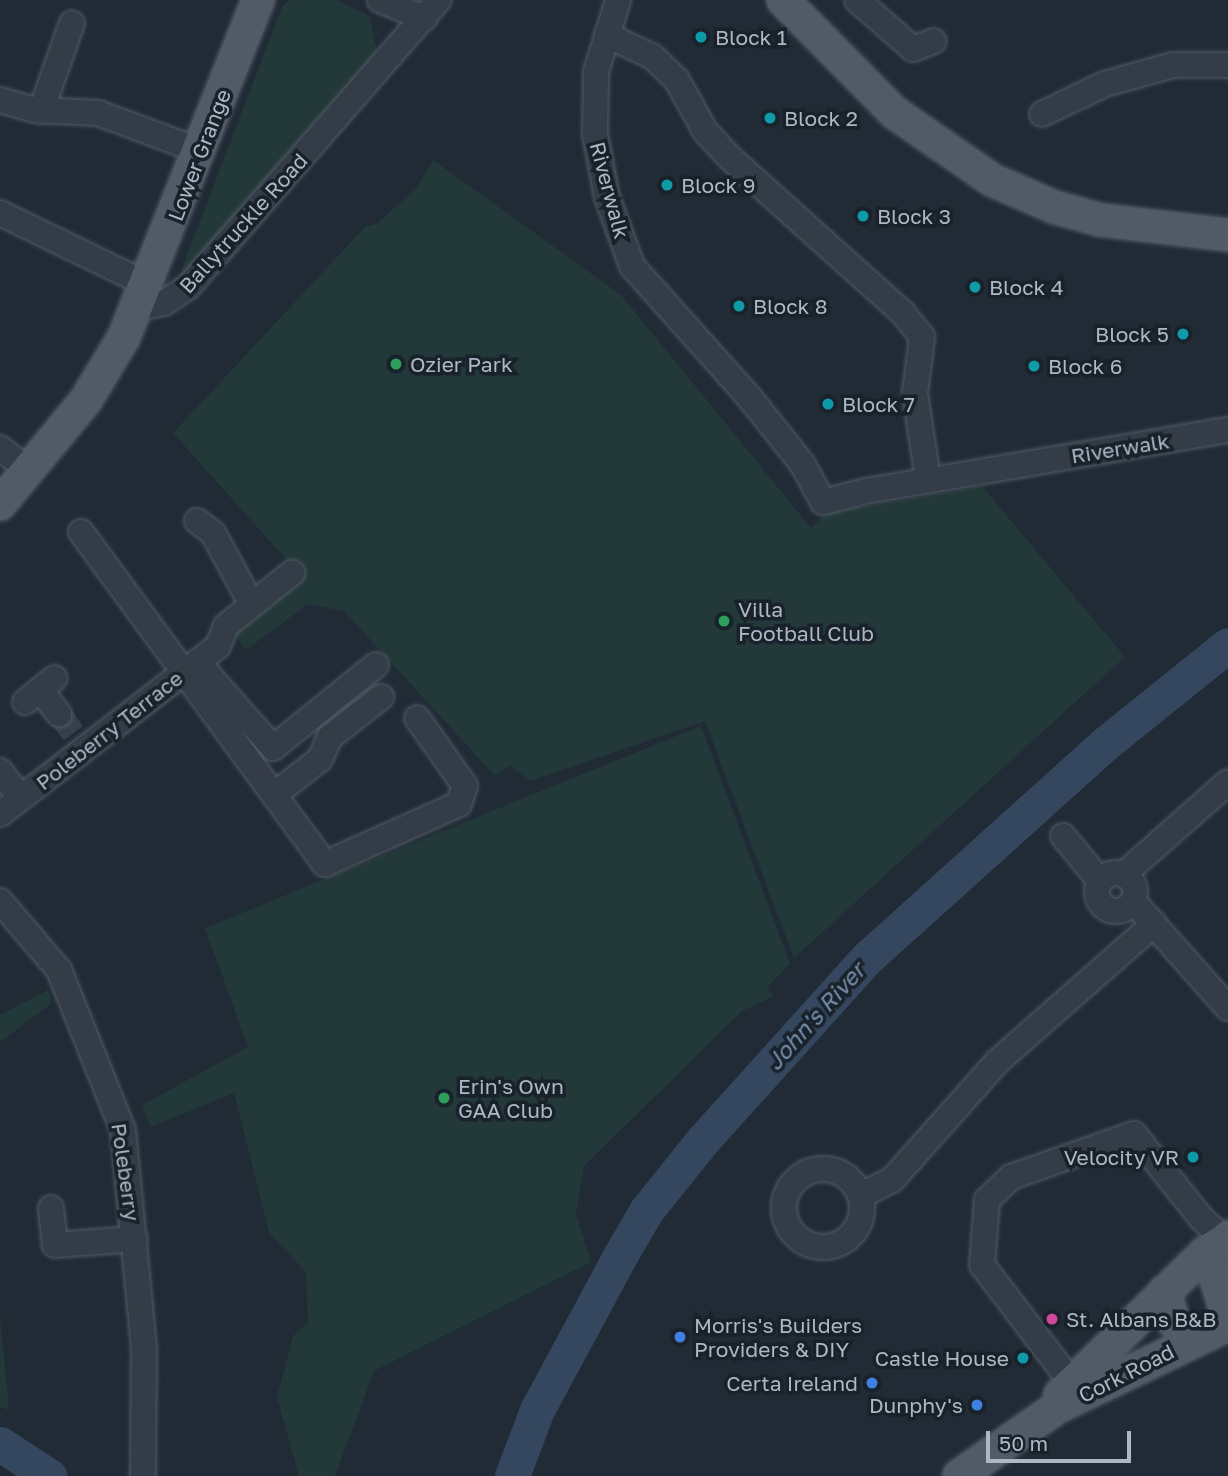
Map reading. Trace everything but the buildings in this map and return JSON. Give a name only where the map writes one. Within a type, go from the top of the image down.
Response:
[{"type":"main road","name":"Lower Grange","points":[[143,297],[258,0]]},
{"type":"main road","points":[[783,0],[895,113],[992,180],[1086,216],[1142,226],[1220,230]]},
{"type":"main road","points":[[0,504],[98,383],[143,297]]},
{"type":"main road","points":[[1032,1424],[1165,1291],[1226,1239]]},
{"type":"main road","points":[[1226,1239],[1214,1272],[1228,1318]]},
{"type":"main road","points":[[1165,1291],[1173,1321],[1192,1339]]},
{"type":"main road","name":"Cork Road","points":[[959,1476],[1032,1424],[1192,1339],[1228,1325]]},
{"type":"street","points":[[380,0],[431,9]]},
{"type":"street","name":"Riverwalk","points":[[618,0],[596,72],[595,134],[607,197],[632,266],[749,397],[803,465],[823,502],[928,480],[1228,430]]},
{"type":"street","points":[[858,0],[915,50]]},
{"type":"street","name":"Ballytruckle Road","points":[[143,297],[164,303],[188,288],[431,9]]},
{"type":"street","points":[[41,111],[72,23]]},
{"type":"street","points":[[607,36],[653,57],[677,80],[705,131],[730,157],[902,312],[922,337],[915,393],[928,480]]},
{"type":"street","points":[[1042,114],[1105,84],[1173,65],[1228,65]]},
{"type":"street","points":[[0,100],[41,111],[92,111],[200,151]]},
{"type":"street","points":[[0,214],[143,297]]},
{"type":"street","points":[[0,449],[28,470]]},
{"type":"street","points":[[197,521],[214,533],[251,603]]},
{"type":"street","points":[[81,532],[190,668],[274,795],[326,864],[459,804],[465,786],[417,718]]},
{"type":"street","name":"Poleberry Terrace","points":[[0,814],[21,798],[80,741],[190,668],[218,646],[226,626],[251,603],[292,573]]},
{"type":"street","points":[[190,668],[273,748],[376,666]]},
{"type":"street","points":[[40,690],[59,714]]},
{"type":"street","points":[[274,795],[320,759],[330,737],[381,696]]},
{"type":"street","points":[[0,771],[21,798]]},
{"type":"street","points":[[1133,901],[1118,911],[1106,908],[1097,892],[1228,782]]},
{"type":"street","points":[[1062,836],[1112,878],[1132,883],[1133,901],[1228,1008]]},
{"type":"street","name":"Poleberry","points":[[0,901],[59,970],[116,1108],[127,1147],[145,1377],[143,1476]]},
{"type":"street","points":[[860,1196],[892,1180],[998,1061],[1154,924]]},
{"type":"street","points":[[1072,1383],[982,1265],[987,1200],[1011,1177],[1134,1134],[1200,1218],[1226,1239]]},
{"type":"street","points":[[51,1208],[54,1245],[135,1239]]},
{"type":"green space","points":[[289,0],[337,0],[369,16],[377,51],[186,274],[181,271],[282,7]]},
{"type":"green space","name":"Villa Football Club","points":[[433,160],[621,295],[811,528],[826,513],[982,486],[1125,657],[794,958],[705,721],[530,781],[510,766],[494,775],[344,611],[308,604],[246,650],[223,621],[292,566],[173,433],[365,227],[378,223],[417,187]]},
{"type":"green space","name":"Erin's Own GAA Club","points":[[701,726],[790,964],[768,986],[773,997],[742,1011],[584,1166],[576,1214],[591,1262],[374,1371],[335,1476],[299,1476],[277,1397],[293,1336],[308,1322],[306,1272],[269,1233],[234,1093],[151,1127],[142,1105],[248,1047],[205,928]]},
{"type":"green space","points":[[48,990],[52,1003],[0,1042],[0,1015]]},
{"type":"green space","points":[[0,1316],[9,1410],[0,1407]]},
{"type":"waterway","name":"John's River","points":[[512,1476],[537,1410],[620,1256],[646,1211],[703,1140],[866,959],[1106,743],[1228,645]]},
{"type":"waterway","name":"John's River","points":[[0,1444],[49,1476]]},
{"type":"tunnel","points":[[59,714],[75,735]]},
{"type":"place","name":"Block 1","points":[[701,37]]},
{"type":"place","name":"Block 2","points":[[770,118]]},
{"type":"place","name":"Block 9","points":[[667,185]]},
{"type":"place","name":"Block 3","points":[[863,216]]},
{"type":"place","name":"Block 4","points":[[975,287]]},
{"type":"place","name":"Block 8","points":[[739,306]]},
{"type":"place","name":"Block 5","points":[[1183,334]]},
{"type":"place","name":"Ozier Park","points":[[396,364]]},
{"type":"place","name":"Block 6","points":[[1034,366]]},
{"type":"place","name":"Block 7","points":[[828,404]]},
{"type":"place","name":"Villa Football Club","points":[[724,621]]},
{"type":"place","name":"Erin's Own GAA Club","points":[[444,1098]]},
{"type":"place","name":"Velocity VR","points":[[1193,1157]]},
{"type":"place","name":"St. Albans B&B","points":[[1052,1319]]},
{"type":"place","name":"Morris's Builders Providers & DIY","points":[[680,1337]]},
{"type":"place","name":"Castle House","points":[[1023,1358]]},
{"type":"place","name":"Certa Ireland","points":[[872,1383]]},
{"type":"place","name":"Dunphy's","points":[[977,1405]]}]
